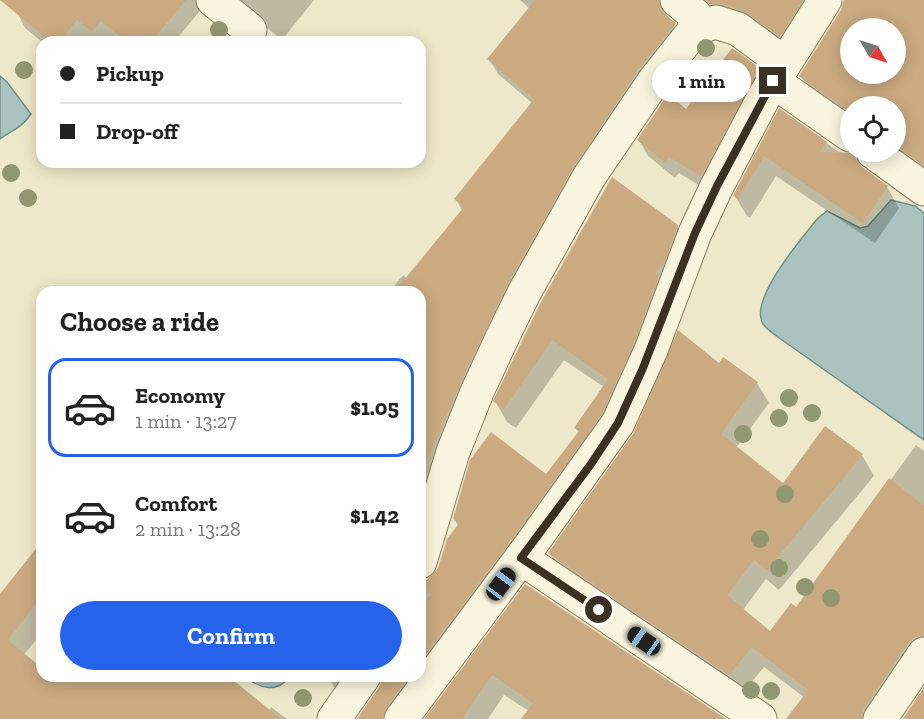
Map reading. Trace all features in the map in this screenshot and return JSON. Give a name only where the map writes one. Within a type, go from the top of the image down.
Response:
[{"type":"street","points":[[213,0],[250,30]]},
{"type":"street","points":[[677,0],[695,15],[696,28]]},
{"type":"street","points":[[401,719],[591,464],[618,423],[643,368],[695,233],[717,186],[779,72],[825,0]]},
{"type":"street","points":[[426,542],[453,452],[477,392],[524,293],[589,177],[654,81],[696,28],[716,22],[738,29],[779,72],[840,126]]},
{"type":"street","points":[[887,162],[924,189]]},
{"type":"street","points":[[521,558],[760,719]]},
{"type":"street","points":[[880,719],[924,654]]},
{"type":"street","points":[[334,719],[360,682]]},
{"type":"water","points":[[0,76],[31,114],[20,126],[0,139]]},
{"type":"water","points":[[891,200],[915,206],[924,213],[924,440],[775,335],[762,322],[761,311],[764,298],[771,283],[790,253],[818,218],[827,211],[860,228],[868,226]]},
{"type":"water","points":[[254,682],[285,682],[269,688]]},
{"type":"building","points":[[0,0],[186,0],[156,36],[120,36],[101,21],[92,32],[77,20],[64,36],[44,36]]},
{"type":"building","points":[[535,0],[659,0],[660,7],[665,14],[676,23],[638,70],[573,168],[507,285],[426,463],[426,286],[399,286],[464,207],[454,199],[534,99],[487,59]]},
{"type":"building","points":[[706,0],[803,0],[780,37],[744,11],[722,4],[710,4]]},
{"type":"building","points":[[844,0],[924,0],[924,166],[906,152],[906,96],[840,96],[840,106],[799,76],[841,10]]},
{"type":"building","points":[[732,48],[760,68],[701,176],[669,157],[665,163],[637,140],[668,94],[686,109]]},
{"type":"building","points":[[779,108],[827,142],[820,152],[840,153],[840,162],[858,162],[888,186],[863,223],[764,156],[738,199],[733,196]]},
{"type":"building","points":[[612,177],[678,225],[665,261],[655,274],[659,276],[634,343],[602,414],[426,654],[426,600],[431,594],[426,590],[426,581],[438,568],[447,539],[459,523],[453,519],[470,460],[491,432],[546,474],[579,431],[574,428],[608,379],[552,340],[504,409],[493,401],[541,302]]},
{"type":"building","points":[[678,330],[719,363],[723,357],[758,382],[721,434],[783,483],[825,426],[863,454],[767,570],[754,560],[727,595],[770,631],[791,603],[796,607],[889,478],[924,506],[924,635],[915,637],[908,643],[864,708],[861,719],[786,719],[808,690],[752,647],[729,675],[548,553],[633,434]]},
{"type":"building","points":[[36,549],[36,604],[8,640],[36,663],[36,682],[235,682],[281,719],[0,719],[0,594]]},
{"type":"building","points":[[525,584],[726,719],[521,719],[533,703],[492,675],[462,719],[424,719]]},
{"type":"building","points":[[381,682],[405,682],[386,708],[383,719],[357,719]]},
{"type":"building","points":[[924,687],[924,719],[903,719]]},
{"type":"route","points":[[599,610],[521,558],[591,464],[618,423],[636,387],[695,233],[717,186],[773,81]]}]
